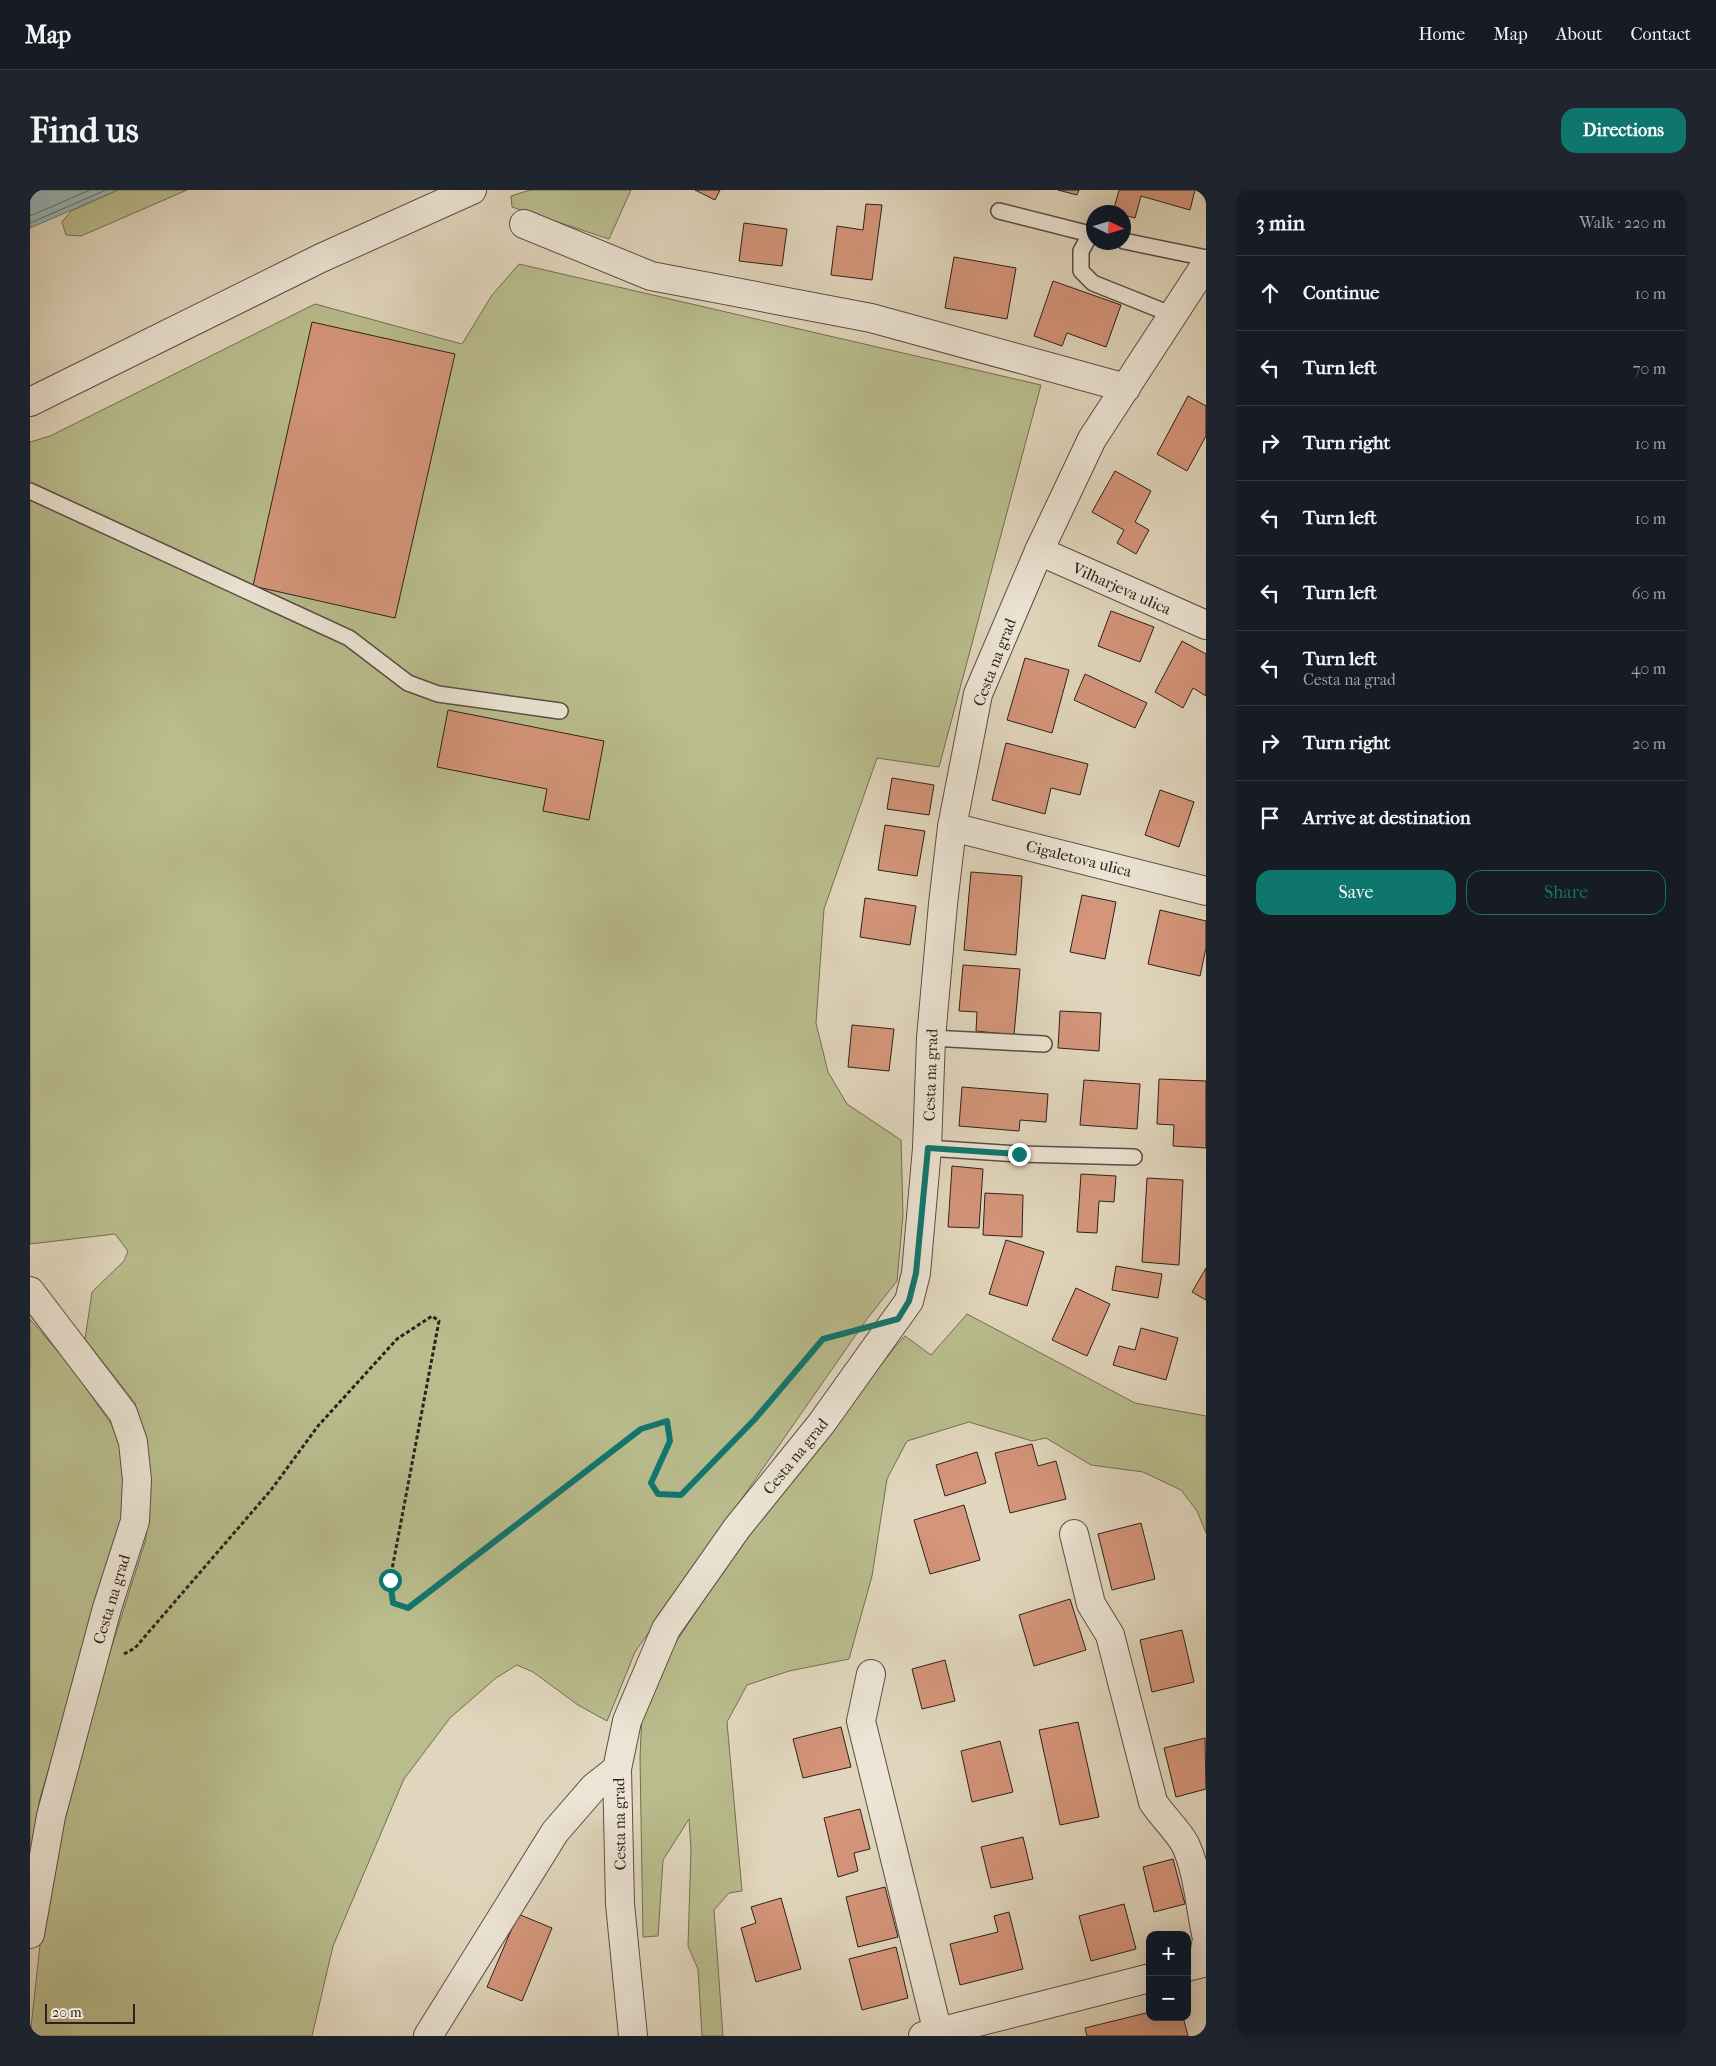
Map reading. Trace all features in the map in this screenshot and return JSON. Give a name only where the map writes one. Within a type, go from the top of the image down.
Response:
[{"type":"street","points":[[30,402],[321,258],[472,190]]},
{"type":"street","points":[[524,224],[651,276],[871,318],[1126,388]]},
{"type":"street","name":"Cesta na grad","points":[[633,2036],[620,1904],[618,1769],[627,1721],[666,1629],[736,1528],[822,1424],[909,1301],[916,1273],[928,1148],[931,1038],[942,904],[952,827],[978,694],[1039,551],[1092,439],[1206,264]]},
{"type":"street","name":"Vilharjeva ulica","points":[[1039,551],[1206,625]]},
{"type":"street","name":"Cigaletova ulica","points":[[952,827],[1206,891]]},
{"type":"street","name":"Cesta na grad","points":[[30,1291],[123,1413],[133,1442],[138,1480],[135,1521],[107,1608],[51,1816],[30,1934]]},
{"type":"street","points":[[1074,1534],[1091,1604],[1110,1636],[1153,1802],[1164,1819],[1185,1844],[1192,1863],[1206,1934]]},
{"type":"street","points":[[871,1674],[861,1721],[931,2034],[1009,2027],[1146,1979]]},
{"type":"street","points":[[428,2036],[555,1832],[594,1787],[618,1769]]},
{"type":"street","points":[[1191,1967],[1203,1963],[1206,1944]]},
{"type":"lane","points":[[998,211],[1086,233]]},
{"type":"lane","points":[[1131,242],[1206,258]]},
{"type":"lane","points":[[1086,244],[1081,251],[1080,271],[1093,283],[1173,314]]},
{"type":"lane","points":[[30,491],[349,638],[408,683],[438,694],[560,711]]},
{"type":"lane","points":[[931,1038],[1044,1044]]},
{"type":"lane","points":[[928,1148],[1134,1158]]},
{"type":"path","points":[[90,1672],[135,1648],[271,1490],[318,1426],[397,1339],[432,1316],[439,1321],[390,1580],[393,1603],[408,1608],[641,1429],[667,1421],[670,1441],[651,1483],[658,1494],[681,1495],[755,1419],[823,1339],[898,1319]]},
{"type":"green space","points":[[118,190],[187,190],[81,236],[66,235],[62,222],[71,211]]},
{"type":"green space","points":[[530,190],[631,190],[609,239],[512,207],[511,196]]},
{"type":"green space","points":[[519,264],[1041,385],[939,767],[877,758],[824,909],[816,1023],[828,1072],[847,1104],[901,1140],[903,1215],[897,1281],[867,1319],[635,1652],[607,1721],[578,1705],[533,1672],[517,1665],[496,1678],[450,1718],[404,1779],[333,1946],[312,2036],[30,2036],[40,1945],[60,1809],[146,1539],[149,1477],[135,1403],[85,1339],[92,1292],[124,1261],[128,1251],[115,1234],[30,1244],[30,442],[50,436],[315,304],[462,344],[492,295]]},
{"type":"green space","points":[[967,1314],[1135,1403],[1206,1416],[1206,1533],[1197,1511],[1181,1490],[1143,1472],[1091,1465],[1046,1438],[1032,1441],[969,1422],[907,1441],[887,1479],[872,1576],[849,1659],[789,1671],[747,1685],[727,1722],[742,1891],[729,1893],[714,1910],[723,2036],[702,2036],[698,1969],[688,1946],[691,1849],[689,1819],[663,1860],[658,1936],[643,1937],[640,1758],[642,1712],[665,1659],[727,1564],[894,1348],[905,1336],[931,1355]]},
{"type":"green space","points":[[30,1319],[72,1368],[121,1438],[124,1520],[40,1798],[30,1856]]},
{"type":"water","points":[[30,190],[118,190],[30,228]]},
{"type":"building","points":[[695,190],[720,190],[715,200]]},
{"type":"building","points":[[1058,190],[1079,190],[1077,195]]},
{"type":"building","points":[[1119,190],[1195,190],[1190,210],[1141,196],[1135,218],[1131,217],[1131,205],[1115,205]]},
{"type":"building","points":[[866,204],[882,205],[872,280],[831,275],[837,226],[863,230]]},
{"type":"building","points":[[744,223],[787,229],[782,266],[739,261]]},
{"type":"building","points":[[954,257],[1016,268],[1007,319],[945,308]]},
{"type":"building","points":[[1053,281],[1121,305],[1106,347],[1067,333],[1062,346],[1034,336]]},
{"type":"building","points":[[312,322],[455,354],[395,618],[253,586]]},
{"type":"building","points":[[1188,396],[1206,406],[1206,436],[1187,471],[1157,454]]},
{"type":"building","points":[[1115,471],[1151,491],[1135,522],[1149,530],[1136,554],[1117,543],[1124,530],[1092,512]]},
{"type":"building","points":[[1111,611],[1154,627],[1140,662],[1098,646]]},
{"type":"building","points":[[1182,641],[1206,654],[1206,696],[1193,688],[1183,708],[1155,692]]},
{"type":"building","points":[[1025,658],[1069,670],[1052,733],[1007,720]]},
{"type":"building","points":[[1085,674],[1147,703],[1135,728],[1074,700]]},
{"type":"building","points":[[448,710],[604,741],[589,820],[543,811],[547,789],[437,767]]},
{"type":"building","points":[[1006,743],[1088,764],[1080,795],[1051,788],[1045,814],[992,800]]},
{"type":"building","points":[[892,778],[934,785],[929,815],[887,809]]},
{"type":"building","points":[[1160,790],[1194,802],[1179,847],[1145,835]]},
{"type":"building","points":[[885,825],[925,831],[917,876],[878,870]]},
{"type":"building","points":[[971,872],[1022,876],[1016,955],[964,950]]},
{"type":"building","points":[[1082,895],[1116,902],[1105,959],[1070,952]]},
{"type":"building","points":[[865,898],[916,906],[910,945],[860,937]]},
{"type":"building","points":[[1160,910],[1206,921],[1206,948],[1200,976],[1148,964]]},
{"type":"building","points":[[963,965],[1020,969],[1014,1035],[976,1031],[977,1012],[959,1011]]},
{"type":"building","points":[[1060,1011],[1101,1013],[1099,1051],[1058,1048]]},
{"type":"building","points":[[852,1025],[894,1029],[889,1071],[848,1067]]},
{"type":"building","points":[[1159,1079],[1206,1081],[1206,1148],[1173,1146],[1174,1125],[1157,1124]]},
{"type":"building","points":[[1084,1080],[1140,1084],[1137,1129],[1080,1125]]},
{"type":"building","points":[[962,1087],[1048,1094],[1046,1122],[1020,1120],[1019,1131],[959,1126]]},
{"type":"building","points":[[952,1166],[983,1169],[979,1228],[948,1227]]},
{"type":"building","points":[[1081,1174],[1116,1176],[1114,1202],[1099,1201],[1097,1233],[1077,1232]]},
{"type":"building","points":[[1147,1178],[1183,1180],[1179,1265],[1142,1262]]},
{"type":"building","points":[[985,1193],[1023,1195],[1022,1237],[983,1235]]},
{"type":"building","points":[[1006,1240],[1044,1252],[1027,1306],[989,1294]]},
{"type":"building","points":[[1116,1266],[1162,1274],[1158,1298],[1112,1290]]},
{"type":"building","points":[[1206,1268],[1206,1300],[1192,1292]]},
{"type":"building","points":[[1076,1288],[1110,1304],[1087,1356],[1052,1340]]},
{"type":"building","points":[[1141,1328],[1178,1338],[1166,1380],[1113,1365],[1119,1346],[1135,1350]]},
{"type":"building","points":[[1032,1444],[1038,1466],[1056,1461],[1066,1499],[1010,1513],[995,1453]]},
{"type":"building","points":[[977,1452],[986,1483],[945,1496],[936,1465]]},
{"type":"building","points":[[964,1505],[980,1560],[930,1574],[914,1520]]},
{"type":"building","points":[[1141,1523],[1155,1579],[1112,1590],[1098,1534]]},
{"type":"building","points":[[1070,1599],[1086,1650],[1034,1666],[1019,1615]]},
{"type":"building","points":[[1182,1630],[1194,1682],[1152,1692],[1140,1640]]},
{"type":"building","points":[[945,1660],[955,1701],[922,1709],[912,1669]]},
{"type":"building","points":[[1078,1722],[1099,1817],[1060,1825],[1039,1730]]},
{"type":"building","points":[[841,1727],[851,1767],[803,1778],[793,1739]]},
{"type":"building","points":[[1205,1738],[1206,1789],[1176,1797],[1164,1748]]},
{"type":"building","points":[[1000,1741],[1013,1792],[972,1802],[961,1751]]},
{"type":"building","points":[[860,1809],[870,1849],[854,1853],[858,1871],[838,1877],[824,1818]]},
{"type":"building","points":[[1023,1837],[1033,1879],[991,1888],[981,1847]]},
{"type":"building","points":[[1173,1859],[1185,1904],[1154,1912],[1143,1867]]},
{"type":"building","points":[[885,1887],[898,1937],[858,1947],[846,1897]]},
{"type":"building","points":[[781,1898],[801,1969],[756,1982],[741,1928],[756,1923],[751,1907]]},
{"type":"building","points":[[1124,1904],[1136,1949],[1091,1961],[1079,1916]]},
{"type":"building","points":[[1009,1912],[1023,1969],[960,1985],[950,1944],[998,1932],[994,1916]]},
{"type":"building","points":[[518,1914],[552,1928],[522,2001],[487,1987]]},
{"type":"building","points":[[896,1947],[908,1998],[862,2010],[849,1959]]},
{"type":"building","points":[[1146,2013],[1146,2021],[1184,2021],[1188,2036],[1087,2036],[1085,2028]]},
{"type":"route","points":[[390,1580],[393,1603],[408,1608],[641,1429],[667,1421],[670,1441],[651,1483],[658,1494],[681,1495],[755,1419],[823,1339],[898,1319],[909,1301],[916,1273],[928,1148],[1019,1154]]}]
